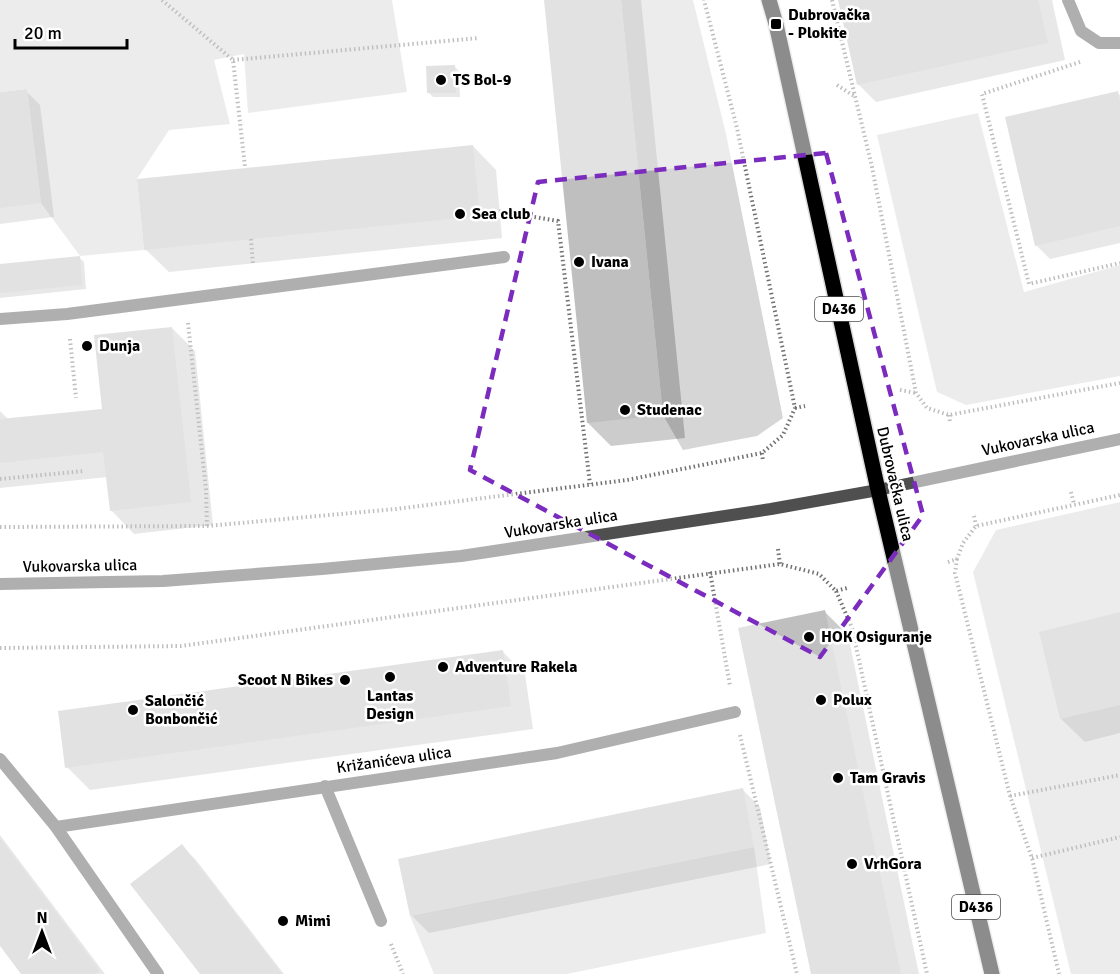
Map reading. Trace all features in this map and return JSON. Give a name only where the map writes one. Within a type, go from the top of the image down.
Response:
[{"type":"main road","name":"Dubrovačka ulica","points":[[769,0],[878,490],[992,974]]},
{"type":"street","points":[[1068,0],[1081,31],[1099,43],[1120,43]]},
{"type":"street","points":[[0,319],[67,314],[504,257]]},
{"type":"street","name":"Vukovarska ulica","points":[[0,584],[163,581],[461,556],[771,509],[878,490],[1120,439]]},
{"type":"street","name":"Križanićeva ulica","points":[[56,827],[557,753],[735,712]]},
{"type":"street","points":[[0,759],[56,827],[158,974]]},
{"type":"street","points":[[325,786],[381,921]]},
{"type":"path","points":[[162,0],[233,60],[245,167]]},
{"type":"path","points":[[0,527],[207,526],[396,509],[627,480],[762,453],[783,435],[795,408],[737,128],[704,0]]},
{"type":"path","points":[[832,0],[872,167],[916,393],[927,408],[949,415],[1120,383]]},
{"type":"path","points":[[233,60],[479,38]]},
{"type":"path","points":[[1099,43],[1091,59],[982,94],[1029,284],[1120,263]]},
{"type":"path","points":[[837,85],[855,96]]},
{"type":"path","points":[[499,211],[558,221],[590,484]]},
{"type":"path","points":[[186,298],[206,490],[207,526]]},
{"type":"path","points":[[67,314],[76,398]]},
{"type":"path","points":[[900,390],[916,393]]},
{"type":"path","points":[[795,408],[805,406]]},
{"type":"path","points":[[949,415],[950,422]]},
{"type":"path","points":[[762,453],[763,461]]},
{"type":"path","points":[[0,479],[84,471]]},
{"type":"path","points":[[1071,492],[1074,504]]},
{"type":"path","points":[[1059,974],[1032,858],[1010,796],[955,573],[963,543],[976,526],[1120,495]]},
{"type":"path","points":[[974,516],[976,526]]},
{"type":"path","points":[[778,549],[780,564]]},
{"type":"path","points":[[948,562],[957,559]]},
{"type":"path","points":[[0,648],[182,646],[780,564],[819,574],[836,591],[852,628],[927,974]]},
{"type":"path","points":[[710,572],[735,712],[796,974]]},
{"type":"path","points":[[836,591],[847,588]]},
{"type":"path","points":[[1010,796],[1120,775]]},
{"type":"path","points":[[1032,858],[1120,837]]},
{"type":"path","points":[[381,921],[403,974]]},
{"type":"highlighted area","points":[[826,153],[923,515],[820,657],[470,470],[538,182]]},
{"type":"shaded area","points":[[0,0],[392,0],[407,92],[248,113],[244,54],[214,60],[230,124],[169,130],[137,179],[144,250],[80,256],[41,203],[27,89],[0,92]]},
{"type":"shaded area","points":[[621,0],[693,0],[726,134],[783,418],[757,436],[683,450],[663,415]]},
{"type":"shaded area","points":[[978,113],[1024,292],[1120,265],[1120,376],[966,405],[937,392],[877,135]]},
{"type":"shaded area","points":[[1120,502],[1120,974],[1071,974],[973,572],[996,530]]},
{"type":"shaded area","points":[[754,847],[766,933],[567,974],[434,974],[410,916]]},
{"type":"building","points":[[544,0],[621,0],[663,415],[587,423]]},
{"type":"building","points":[[838,0],[1038,0],[1048,43],[857,85]]},
{"type":"building","name":"TS Bol-9","points":[[455,65],[456,93],[427,93],[426,66]]},
{"type":"building","points":[[27,89],[41,203],[0,208],[0,92]]},
{"type":"building","points":[[1118,91],[1120,102],[1120,226],[1035,246],[1005,117]]},
{"type":"building","points":[[473,145],[480,216],[144,250],[137,179]]},
{"type":"building","points":[[80,256],[82,285],[0,293],[0,264]]},
{"type":"building","points":[[172,327],[191,502],[110,511],[103,452],[0,463],[0,419],[102,409],[94,335]]},
{"type":"building","points":[[825,610],[901,974],[811,974],[738,628]]},
{"type":"building","points":[[1120,612],[1120,705],[1060,719],[1039,632]]},
{"type":"building","points":[[503,650],[511,706],[65,768],[58,711]]},
{"type":"building","points":[[743,788],[754,847],[410,916],[398,859]]},
{"type":"building","points":[[0,838],[100,971],[95,974],[21,974],[0,946]]},
{"type":"building","points":[[182,844],[282,974],[200,974],[130,884]]},
{"type":"place","name":"Dubrovačka - Plokite","points":[[776,24]]},
{"type":"place","name":"TS Bol-9","points":[[441,80]]},
{"type":"place","name":"Sea club","points":[[460,214]]},
{"type":"place","name":"Ivana","points":[[579,262]]},
{"type":"place","name":"Dunja","points":[[87,346]]},
{"type":"place","name":"Studenac","points":[[625,410]]},
{"type":"place","name":"HOK Osiguranje","points":[[809,637]]},
{"type":"place","name":"Adventure Rakela","points":[[443,667]]},
{"type":"place","name":"Lantas Design","points":[[390,677]]},
{"type":"place","name":"Scoot N Bikes","points":[[345,680]]},
{"type":"place","name":"Polux","points":[[821,700]]},
{"type":"place","name":"Salončić Bonbončić","points":[[133,710]]},
{"type":"place","name":"Tam Gravis","points":[[838,778]]},
{"type":"place","name":"VrhGora","points":[[852,864]]},
{"type":"place","name":"Mimi","points":[[283,921]]}]
